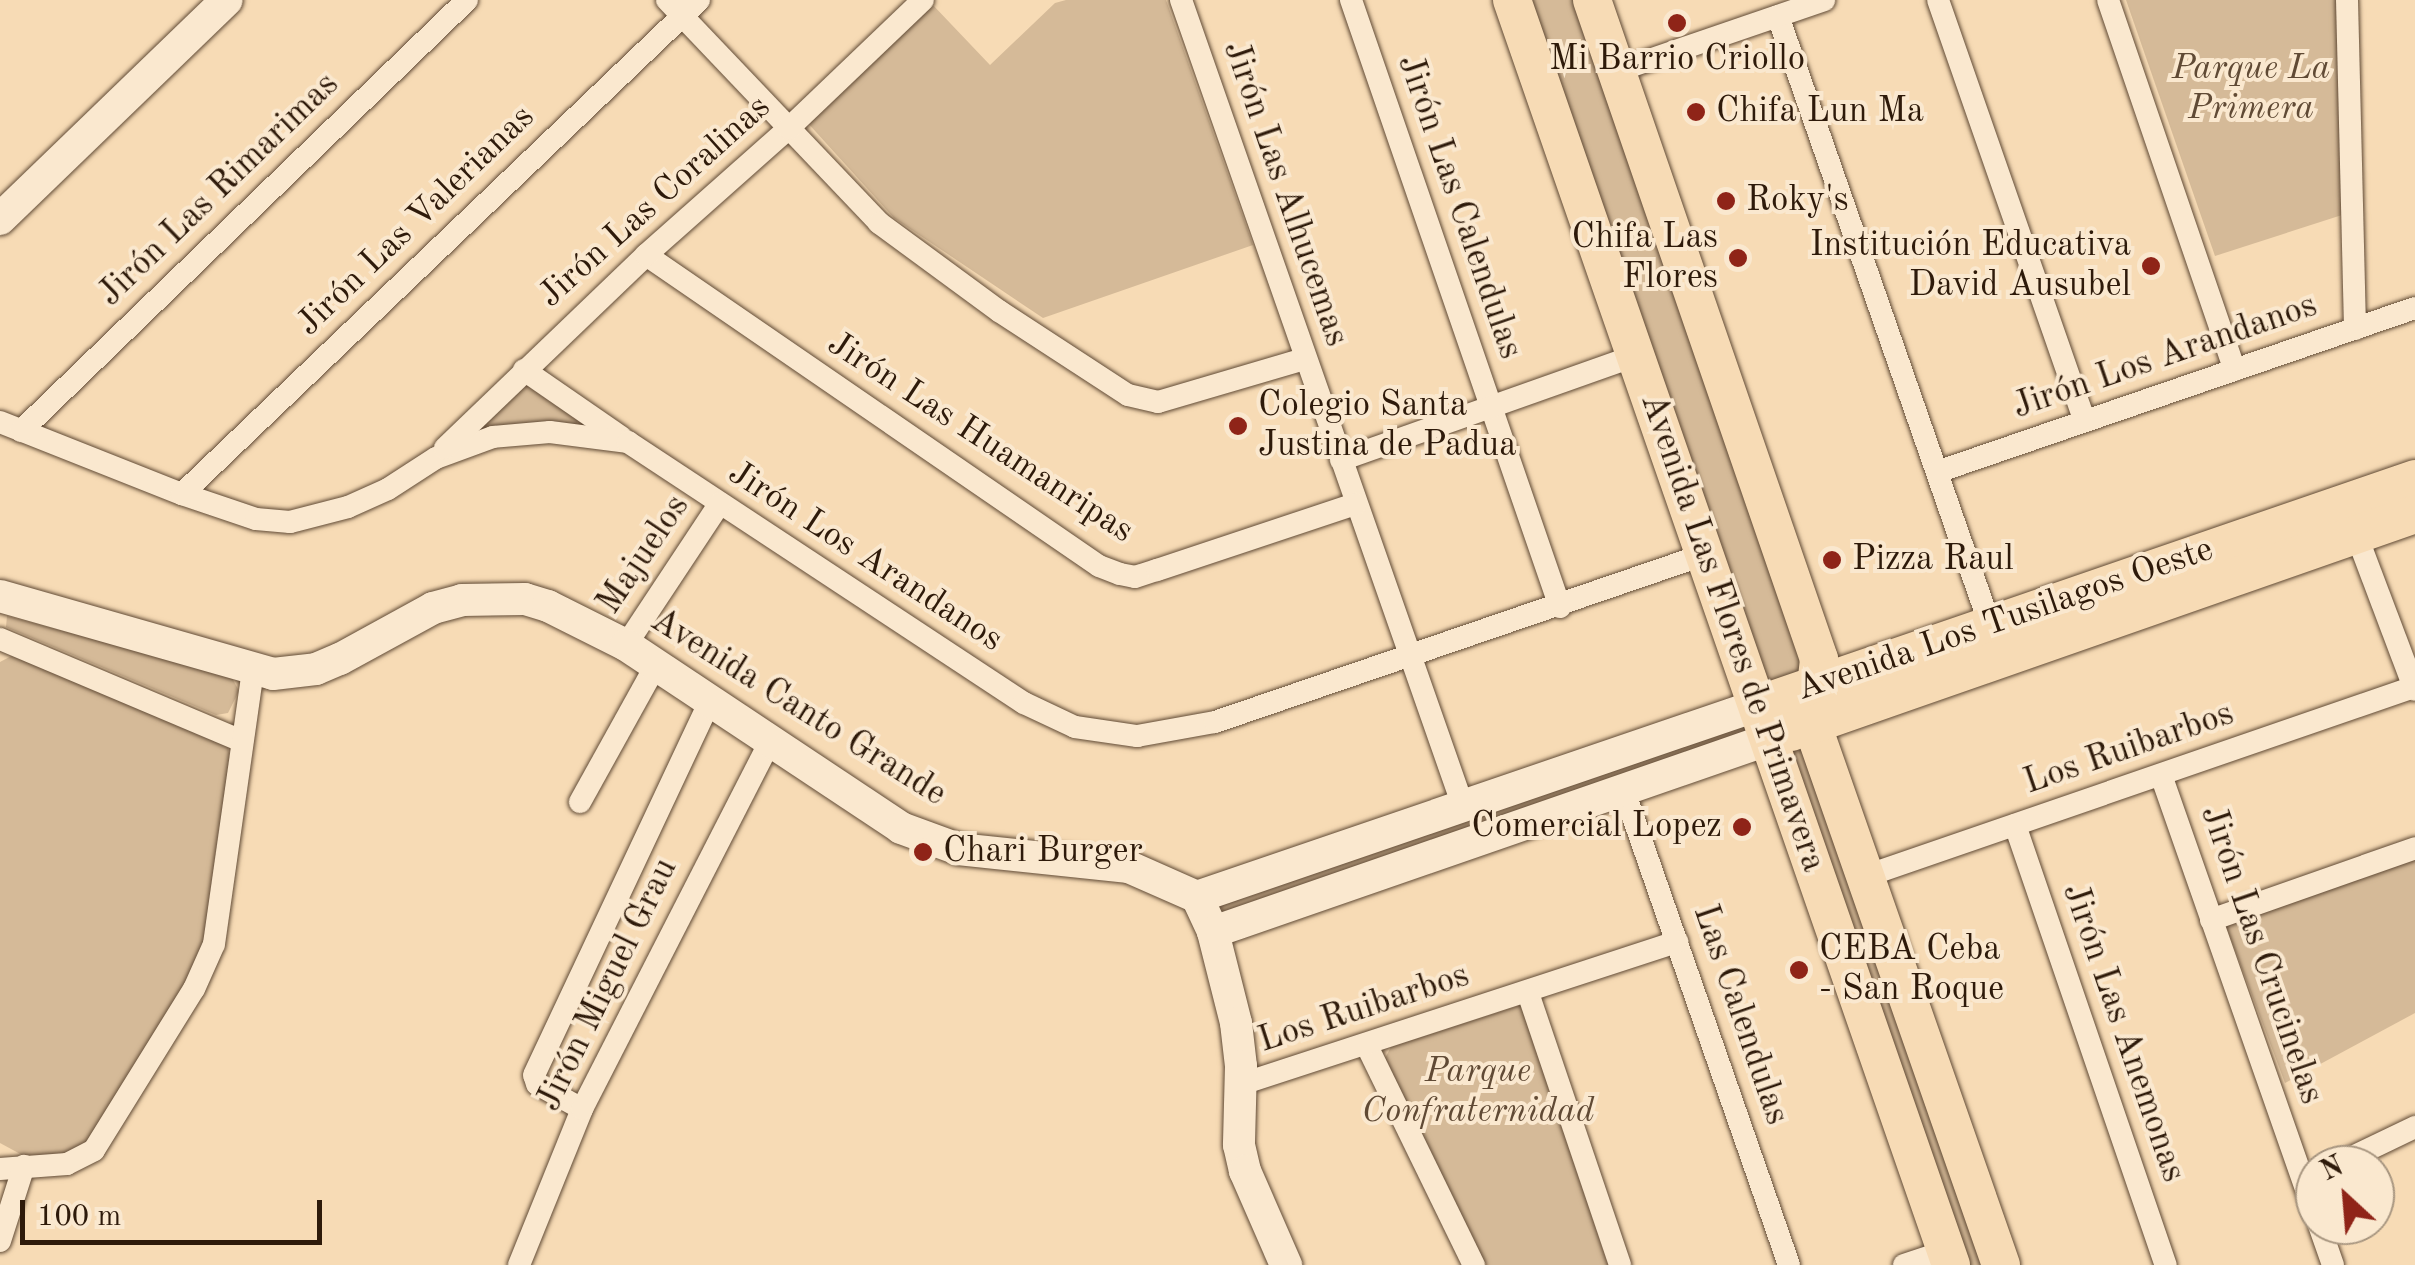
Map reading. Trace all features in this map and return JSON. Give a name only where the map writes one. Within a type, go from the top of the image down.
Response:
[{"type":"main road","name":"Avenida Las Flores de Primavera","points":[[1512,0],[1949,1258]]},
{"type":"main road","name":"Avenida Las Flores de Primavera","points":[[1592,0],[1819,660],[1812,724],[2000,1265]]},
{"type":"main road","name":"Avenida Los Tusilagos Oeste","points":[[1764,722],[1812,724],[2350,520],[2415,479]]},
{"type":"main road","name":"Avenida Los Tusilagos Oeste","points":[[1764,722],[1817,686],[1990,625],[2350,520],[2415,514]]},
{"type":"street","name":"Jirón Las Rimarimas","points":[[10,426],[467,0]]},
{"type":"street","name":"Jirón Las Coralinas","points":[[436,458],[646,255],[790,128],[923,0]]},
{"type":"street","name":"Jirón Las Alhucemas","points":[[1181,0],[1464,806]]},
{"type":"street","name":"Jirón Las Calendulas","points":[[1351,0],[1560,607]]},
{"type":"street","points":[[1617,71],[1824,0]]},
{"type":"street","points":[[1938,0],[2085,421]]},
{"type":"street","points":[[2108,0],[2235,370]]},
{"type":"street","points":[[2347,0],[2355,328]]},
{"type":"street","points":[[0,219],[219,3]]},
{"type":"street","points":[[683,5],[879,223],[999,311],[1128,395],[1158,402],[1304,359]]},
{"type":"street","name":"Jirón Las Valerianas","points":[[182,494],[683,5]]},
{"type":"street","points":[[1778,16],[1990,625]]},
{"type":"street","name":"Jirón Las Huamanripas","points":[[646,255],[1099,566],[1120,574],[1146,574],[1355,504]]},
{"type":"street","name":"Jirón Los Arandanos","points":[[1937,472],[2415,308]]},
{"type":"street","points":[[1341,460],[1635,356]]},
{"type":"street","points":[[524,370],[628,442]]},
{"type":"street","name":"Jirón Los Arandanos","points":[[10,426],[182,494],[256,518],[290,522],[348,507],[388,489],[436,458],[521,432],[628,442],[1024,703],[1074,727],[1138,736],[1171,733],[1411,658],[1703,555]]},
{"type":"street","name":"Majuelos","points":[[626,645],[720,503]]},
{"type":"street","points":[[2350,520],[2414,688]]},
{"type":"street","name":"Avenida Canto Grande","points":[[0,596],[273,674],[316,669],[407,620],[462,600],[525,599],[548,606],[626,645],[882,817],[927,839],[958,849],[1129,867],[1198,896]]},
{"type":"street","points":[[0,639],[241,741]]},
{"type":"street","points":[[580,802],[656,665]]},
{"type":"street","points":[[0,1169],[67,1164],[94,1150],[194,990],[214,944],[253,670]]},
{"type":"street","name":"Los Ruibarbos","points":[[1866,876],[2414,688]]},
{"type":"street","points":[[582,1109],[537,1084],[534,1075],[710,700]]},
{"type":"street","name":"Avenida Los Tusilagos Oeste","points":[[1213,932],[1624,788],[1764,722]]},
{"type":"street","name":"Avenida Los Tusilagos Oeste","points":[[1198,896],[1464,806],[1764,722]]},
{"type":"street","name":"Jirón Miguel Grau","points":[[519,1265],[582,1109],[770,741]]},
{"type":"street","name":"Jirón Las Crucinelas","points":[[2162,775],[2211,920],[2296,1145]]},
{"type":"street","name":"Las Calendulas","points":[[1624,788],[1789,1265]]},
{"type":"street","name":"Jirón Las Anemonas","points":[[2015,825],[2166,1265]]},
{"type":"street","points":[[2211,920],[2415,848]]},
{"type":"street","points":[[1198,896],[1213,932],[1233,1008],[1242,1084],[1239,1145],[1245,1171],[1286,1265]]},
{"type":"street","name":"Los Ruibarbos","points":[[1242,1084],[1678,942]]},
{"type":"street","points":[[1528,993],[1620,1265]]},
{"type":"street","points":[[1368,1046],[1474,1265]]},
{"type":"street","points":[[2378,1145],[2415,1127]]},
{"type":"street","points":[[0,1242],[24,1166]]},
{"type":"street","points":[[1904,1265],[1949,1258]]},
{"type":"green space","points":[[1166,0],[1253,245],[1043,318],[894,218],[806,121],[931,3],[990,65],[1055,3]]},
{"type":"green space","points":[[1525,0],[1573,0],[1807,665],[1804,672],[1766,685]]},
{"type":"green space","name":"Parque La Primera","points":[[2126,0],[2337,0],[2342,215],[2215,256]]},
{"type":"green space","points":[[526,382],[580,416],[576,425],[486,432],[482,422]]},
{"type":"green space","points":[[7,616],[231,676],[239,691],[228,713],[216,715],[6,627]]},
{"type":"green space","points":[[19,652],[227,744],[234,776],[211,935],[196,974],[81,1154],[24,1156],[0,1143],[0,662]]},
{"type":"green space","points":[[1741,720],[1748,741],[1224,914],[1220,905]]},
{"type":"green space","points":[[1805,739],[1989,1265],[1964,1265],[1786,746]]},
{"type":"green space","points":[[2415,859],[2415,1013],[2285,1083],[2226,926]]},
{"type":"green space","name":"Parque Confraternidad","points":[[1521,1005],[1608,1265],[1486,1265],[1384,1060],[1391,1047]]},
{"type":"place","name":"Mi Barrio Criollo","points":[[1677,23]]},
{"type":"place","name":"Chifa Lun Ma","points":[[1696,112]]},
{"type":"place","name":"Roky's","points":[[1726,201]]},
{"type":"place","name":"Chifa Las Flores","points":[[1738,258]]},
{"type":"place","name":"Institución Educativa David Ausubel","points":[[2151,266]]},
{"type":"place","name":"Colegio Santa Justina de Padua","points":[[1238,426]]},
{"type":"place","name":"Pizza Raul","points":[[1832,560]]},
{"type":"place","name":"Comercial Lopez","points":[[1742,827]]},
{"type":"place","name":"Chari Burger","points":[[923,852]]},
{"type":"place","name":"CEBA Ceba - San Roque","points":[[1799,970]]}]
